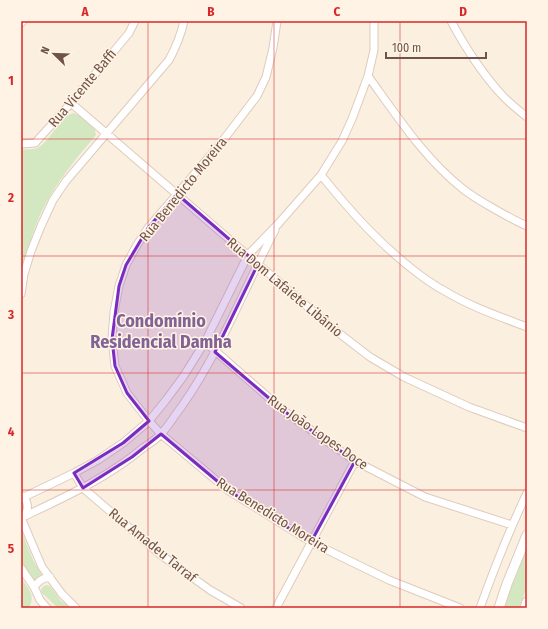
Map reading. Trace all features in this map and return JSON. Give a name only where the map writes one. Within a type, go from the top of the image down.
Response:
[{"type":"street","name":"Rua Vicente Baffi","points":[[21,144],[35,143],[130,33],[135,21]]},
{"type":"street","points":[[21,294],[24,274],[31,251],[53,200],[66,181],[106,132],[169,60],[182,32],[184,21]]},
{"type":"street","name":"Rua Benedicto Moreira","points":[[277,21],[273,48],[266,77],[257,96],[221,143],[148,228],[126,264],[119,286],[114,312],[112,339],[115,366],[127,393],[149,421],[162,434],[229,491],[312,542],[389,580],[460,608]]},
{"type":"street","points":[[76,608],[62,594],[42,567],[23,519],[28,508],[26,500],[22,496],[74,473],[98,460],[124,443],[149,421],[166,400],[183,377],[205,342],[248,255],[279,223],[321,175],[342,141],[368,76],[374,50],[374,21]]},
{"type":"street","points":[[451,21],[478,66],[502,95],[527,117]]},
{"type":"street","points":[[368,76],[405,128],[440,167],[463,188],[484,203],[502,214],[527,226]]},
{"type":"street","name":"Rua Dom Lafaiete Libânio","points":[[70,103],[106,132],[332,327],[370,357],[404,378],[469,406],[527,428]]},
{"type":"street","points":[[321,175],[348,208],[381,243],[408,266],[441,290],[492,314],[527,327]]},
{"type":"street","points":[[23,519],[105,476],[162,434],[194,389],[215,352],[279,223]]},
{"type":"street","name":"Rua João Lopes Doce","points":[[205,342],[284,411],[355,461],[425,497],[512,525]]},
{"type":"street","points":[[276,608],[355,461]]},
{"type":"street","name":"Rua Amadeu Tarraf","points":[[74,473],[83,488],[161,555],[210,590],[241,608]]},
{"type":"street","points":[[480,608],[512,525],[527,493]]},
{"type":"street","points":[[499,608],[527,535]]},
{"type":"street","points":[[21,568],[46,608]]},
{"type":"street","points":[[34,587],[40,580],[50,577]]},
{"type":"street","points":[[525,608],[527,602]]},
{"type":"highlighted area","points":[[177,194],[258,264],[215,352],[284,411],[355,461],[311,542],[229,491],[161,434],[132,457],[83,488],[74,473],[123,443],[149,421],[127,393],[115,366],[112,339],[119,286],[126,265],[148,228]]},
{"type":"green space","points":[[73,113],[90,124],[95,129],[96,135],[66,172],[45,205],[33,232],[21,270],[21,149],[34,149],[42,145],[59,124],[67,116]]},
{"type":"green space","points":[[21,530],[33,560],[43,577],[35,582],[21,562]]},
{"type":"green space","points":[[527,544],[527,586],[520,608],[503,608],[511,585]]},
{"type":"green space","points":[[21,578],[31,595],[32,599],[29,608],[21,608]]},
{"type":"green space","points":[[46,585],[50,586],[68,608],[58,608],[42,593],[41,589]]},
{"type":"district","name":"Condomínio Residencial Damha","points":[[161,331]]}]
